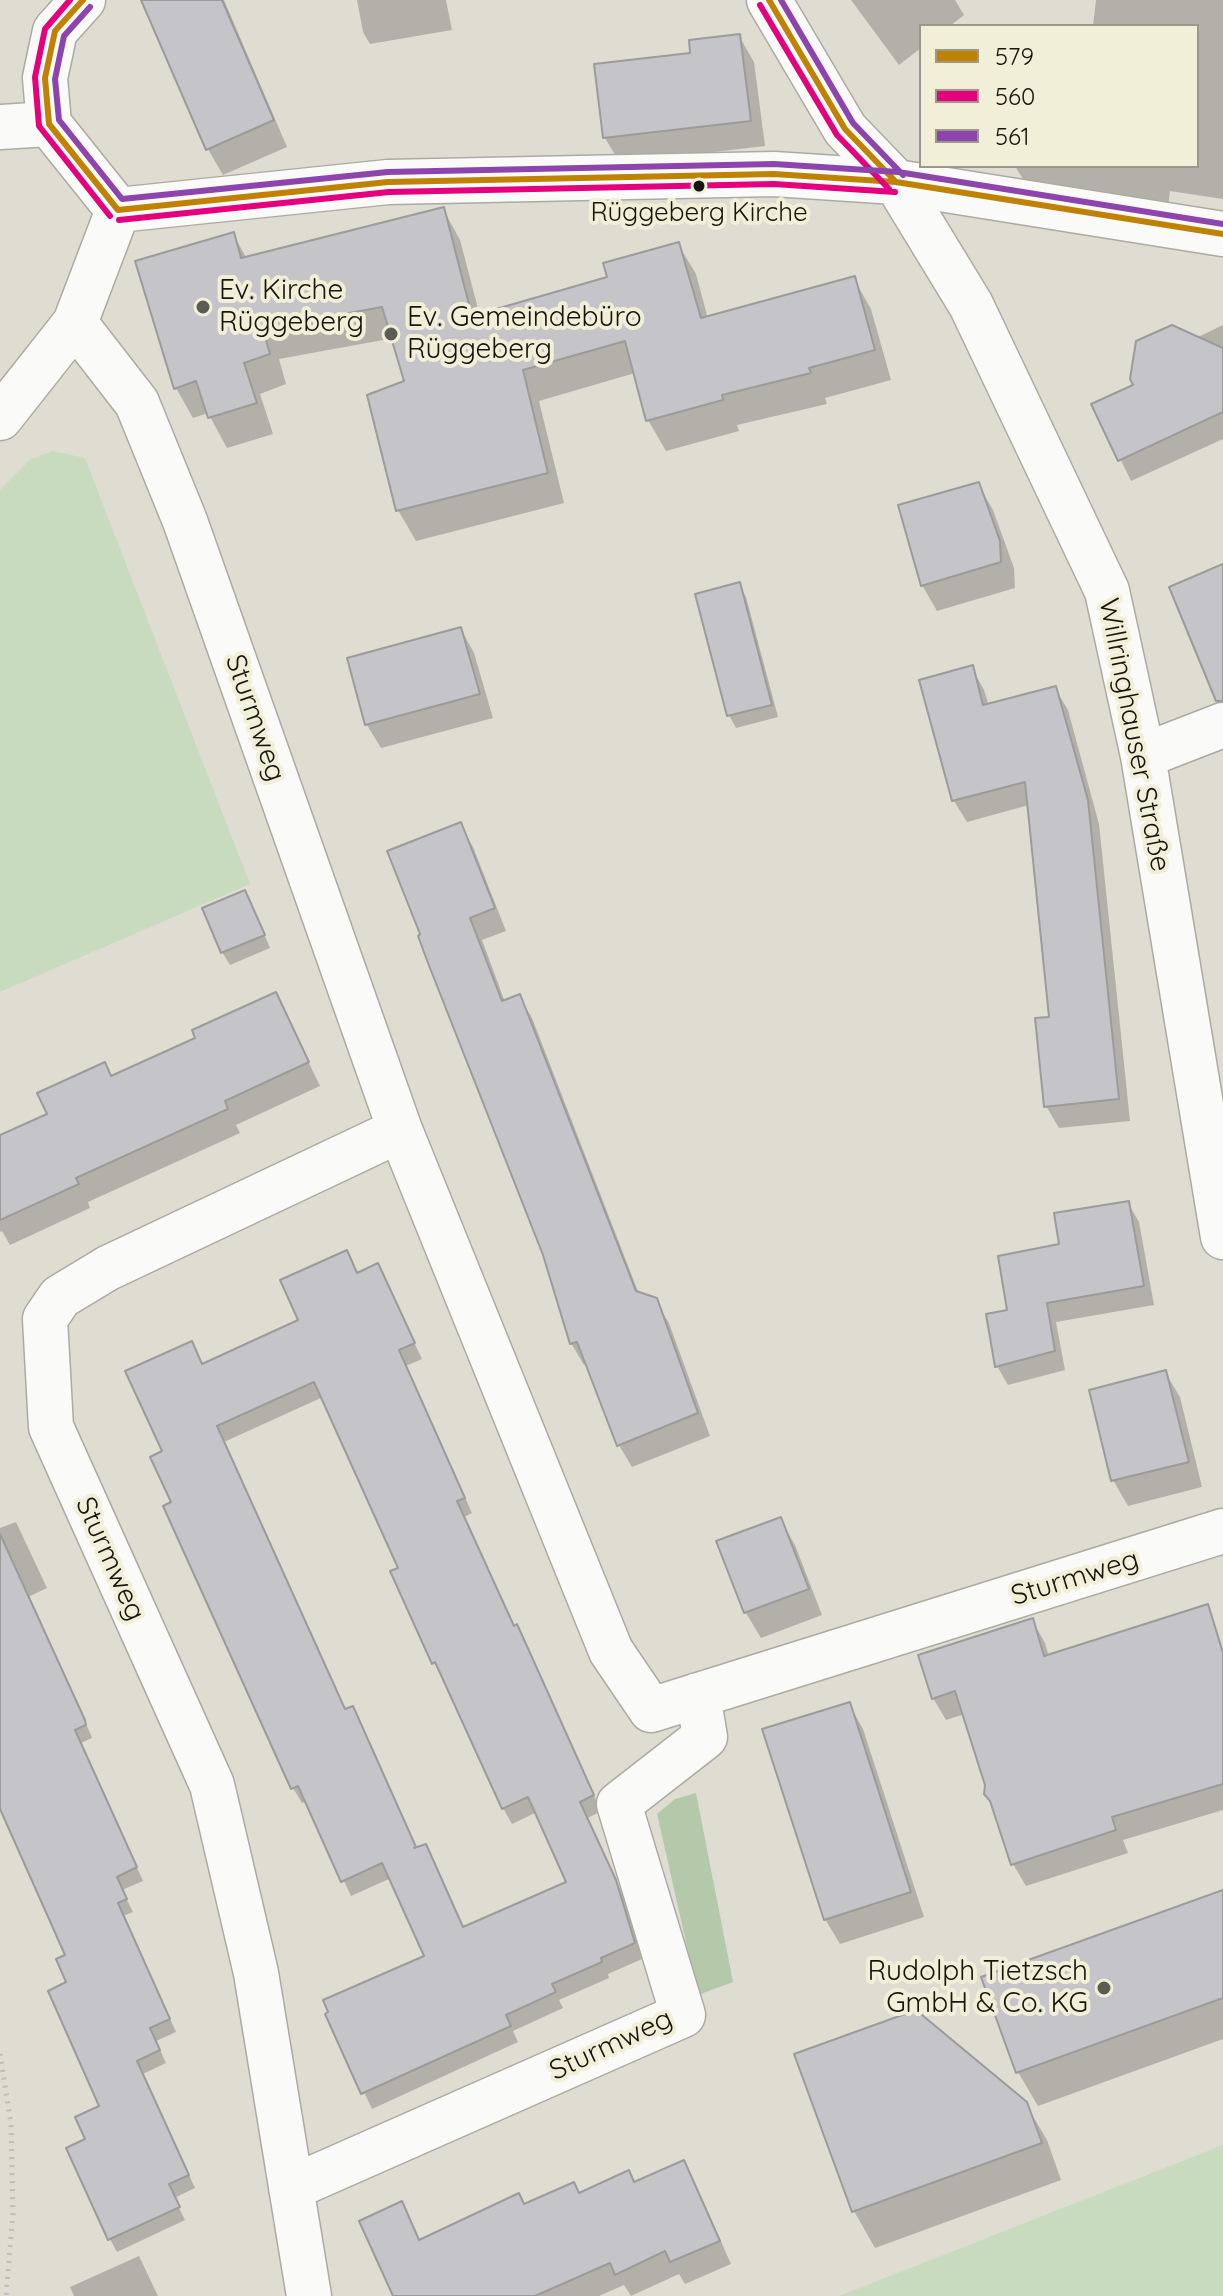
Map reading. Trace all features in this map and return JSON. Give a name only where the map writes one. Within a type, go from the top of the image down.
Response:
[{"type":"street","points":[[83,0],[55,31],[45,78],[49,124],[118,210]]},
{"type":"street","name":"Willringhauser Straße","points":[[769,0],[845,129],[896,182],[971,305],[1107,591],[1143,756],[1223,1237]]},
{"type":"street","points":[[0,127],[49,124]]},
{"type":"street","points":[[118,210],[388,182],[774,174],[896,182],[1223,234]]},
{"type":"street","points":[[0,418],[75,323],[118,210]]},
{"type":"street","name":"Sturmweg","points":[[75,323],[137,403],[185,521],[400,1130],[611,1651],[651,1710],[1223,1531]]},
{"type":"street","points":[[1143,756],[1223,725]]},
{"type":"street","name":"Sturmweg","points":[[309,2296],[256,1973],[212,1785],[51,1427],[45,1319],[60,1297],[108,1268],[400,1130]]},
{"type":"street","name":"Sturmweg","points":[[291,2188],[683,2015],[619,1804],[705,1737],[698,1695]]},
{"type":"path","points":[[0,2054],[12,2139],[13,2213],[6,2296]]},
{"type":"green space","points":[[53,451],[85,458],[250,884],[0,992],[0,490],[31,459]]},
{"type":"green space","points":[[696,1793],[733,1982],[698,1995],[657,1814],[675,1799]]},
{"type":"green space","points":[[1223,2145],[1223,2296],[839,2296]]},
{"type":"building","points":[[141,0],[222,0],[274,120],[206,150]]},
{"type":"building","points":[[740,34],[751,121],[603,138],[594,64],[690,53],[689,40]]},
{"type":"building","points":[[444,207],[472,316],[607,277],[603,263],[679,242],[701,318],[855,276],[875,350],[809,368],[811,373],[722,395],[723,400],[646,421],[625,341],[523,370],[548,473],[396,511],[367,395],[404,381],[382,307],[263,329],[270,354],[244,363],[257,403],[208,418],[196,381],[174,389],[135,261],[234,232],[241,258]]},
{"type":"building","points":[[1172,325],[1223,348],[1223,412],[1118,461],[1091,404],[1133,385],[1130,379],[1136,341]]},
{"type":"building","points":[[979,482],[1000,541],[1001,562],[921,586],[898,505]]},
{"type":"building","points":[[1223,564],[1223,701],[1216,701],[1169,587]]},
{"type":"building","points":[[740,582],[772,705],[727,716],[695,594]]},
{"type":"building","points":[[461,627],[480,694],[365,725],[347,658]]},
{"type":"building","points":[[973,665],[983,705],[1056,686],[1088,800],[1119,1099],[1044,1107],[1035,1018],[1049,1017],[1025,782],[952,801],[919,680]]},
{"type":"building","points":[[461,822],[495,908],[470,918],[502,1001],[520,994],[636,1291],[657,1298],[698,1413],[617,1446],[577,1342],[570,1344],[543,1255],[387,851]]},
{"type":"building","points":[[245,890],[265,935],[221,953],[202,908]]},
{"type":"building","points":[[276,992],[309,1062],[225,1101],[228,1109],[76,1178],[79,1184],[0,1220],[0,1135],[47,1114],[37,1093],[105,1062],[111,1076],[195,1038],[192,1030]]},
{"type":"building","points":[[1129,1201],[1144,1286],[1047,1303],[1055,1351],[995,1367],[986,1314],[1007,1310],[998,1256],[1059,1244],[1054,1213]]},
{"type":"building","points":[[347,1250],[357,1273],[378,1263],[415,1343],[399,1350],[465,1498],[457,1501],[514,1626],[517,1624],[594,1795],[580,1802],[616,1880],[635,1943],[601,1958],[602,1962],[552,1984],[556,1992],[506,2015],[511,2026],[361,2094],[325,2014],[328,2012],[323,2000],[424,1956],[382,1863],[341,1882],[298,1786],[291,1789],[163,1506],[171,1502],[150,1457],[162,1451],[125,1371],[192,1341],[202,1364],[298,1320],[280,1280]],"holes":[[[314,1382],[398,1568],[390,1571],[502,1809],[528,1797],[566,1882],[463,1927],[426,1844],[414,1848],[353,1706],[345,1709],[217,1426]]]},
{"type":"building","points":[[1166,1370],[1189,1462],[1111,1481],[1089,1390]]},
{"type":"building","points":[[781,1517],[809,1589],[744,1613],[716,1541]]},
{"type":"building","points":[[0,1534],[85,1720],[86,1725],[75,1730],[137,1867],[117,1877],[127,1899],[118,1903],[170,2019],[150,2028],[160,2050],[137,2061],[189,2175],[169,2184],[180,2207],[108,2240],[66,2148],[85,2139],[75,2117],[99,2106],[48,1991],[66,1982],[56,1959],[65,1955],[0,1809]]},
{"type":"building","points":[[1208,1604],[1223,1653],[1223,1784],[1112,1817],[1116,1830],[1011,1865],[990,1801],[984,1794],[985,1785],[955,1691],[932,1699],[918,1655],[1033,1618],[1044,1656]]},
{"type":"building","points":[[850,1702],[911,1892],[824,1920],[762,1729]]},
{"type":"building","name":"Rudolph Tietzsch GmbH & Co. KG","points":[[1223,1890],[1223,1998],[1016,2073],[981,1977]]},
{"type":"building","points":[[916,2010],[1027,2102],[1042,2143],[852,2212],[794,2054]]},
{"type":"building","points":[[684,2160],[720,2241],[670,2262],[665,2251],[615,2275],[610,2263],[535,2296],[393,2296],[359,2221],[402,2201],[419,2240],[519,2193],[524,2204],[574,2182],[579,2193],[629,2170],[634,2182]]},
{"type":"transit line","name":"560","points":[[70,0],[45,29],[35,77],[39,126],[110,216]]},
{"type":"transit line","name":"579","points":[[83,0],[55,31],[45,78],[49,124],[118,210],[388,182],[774,174],[896,182],[1223,234]]},
{"type":"transit line","name":"579","points":[[769,0],[845,129],[896,182]]},
{"type":"transit line","name":"561","points":[[781,0],[853,123],[903,175]]},
{"type":"transit line","name":"560","points":[[760,5],[837,135],[889,189]]},
{"type":"transit line","name":"561","points":[[90,7],[64,36],[55,79],[59,120],[122,199],[388,172],[774,164],[898,172],[1223,224]]},
{"type":"transit line","name":"560","points":[[119,220],[389,192],[774,184],[895,192]]},
{"type":"place","name":"Rüggeberg Kirche","points":[[699,186]]},
{"type":"place","name":"Ev. Kirche Rüggeberg","points":[[203,307]]},
{"type":"place","name":"Ev. Gemeindebüro Rüggeberg","points":[[391,334]]},
{"type":"place","name":"Rudolph Tietzsch GmbH & Co. KG","points":[[1104,1988]]}]
